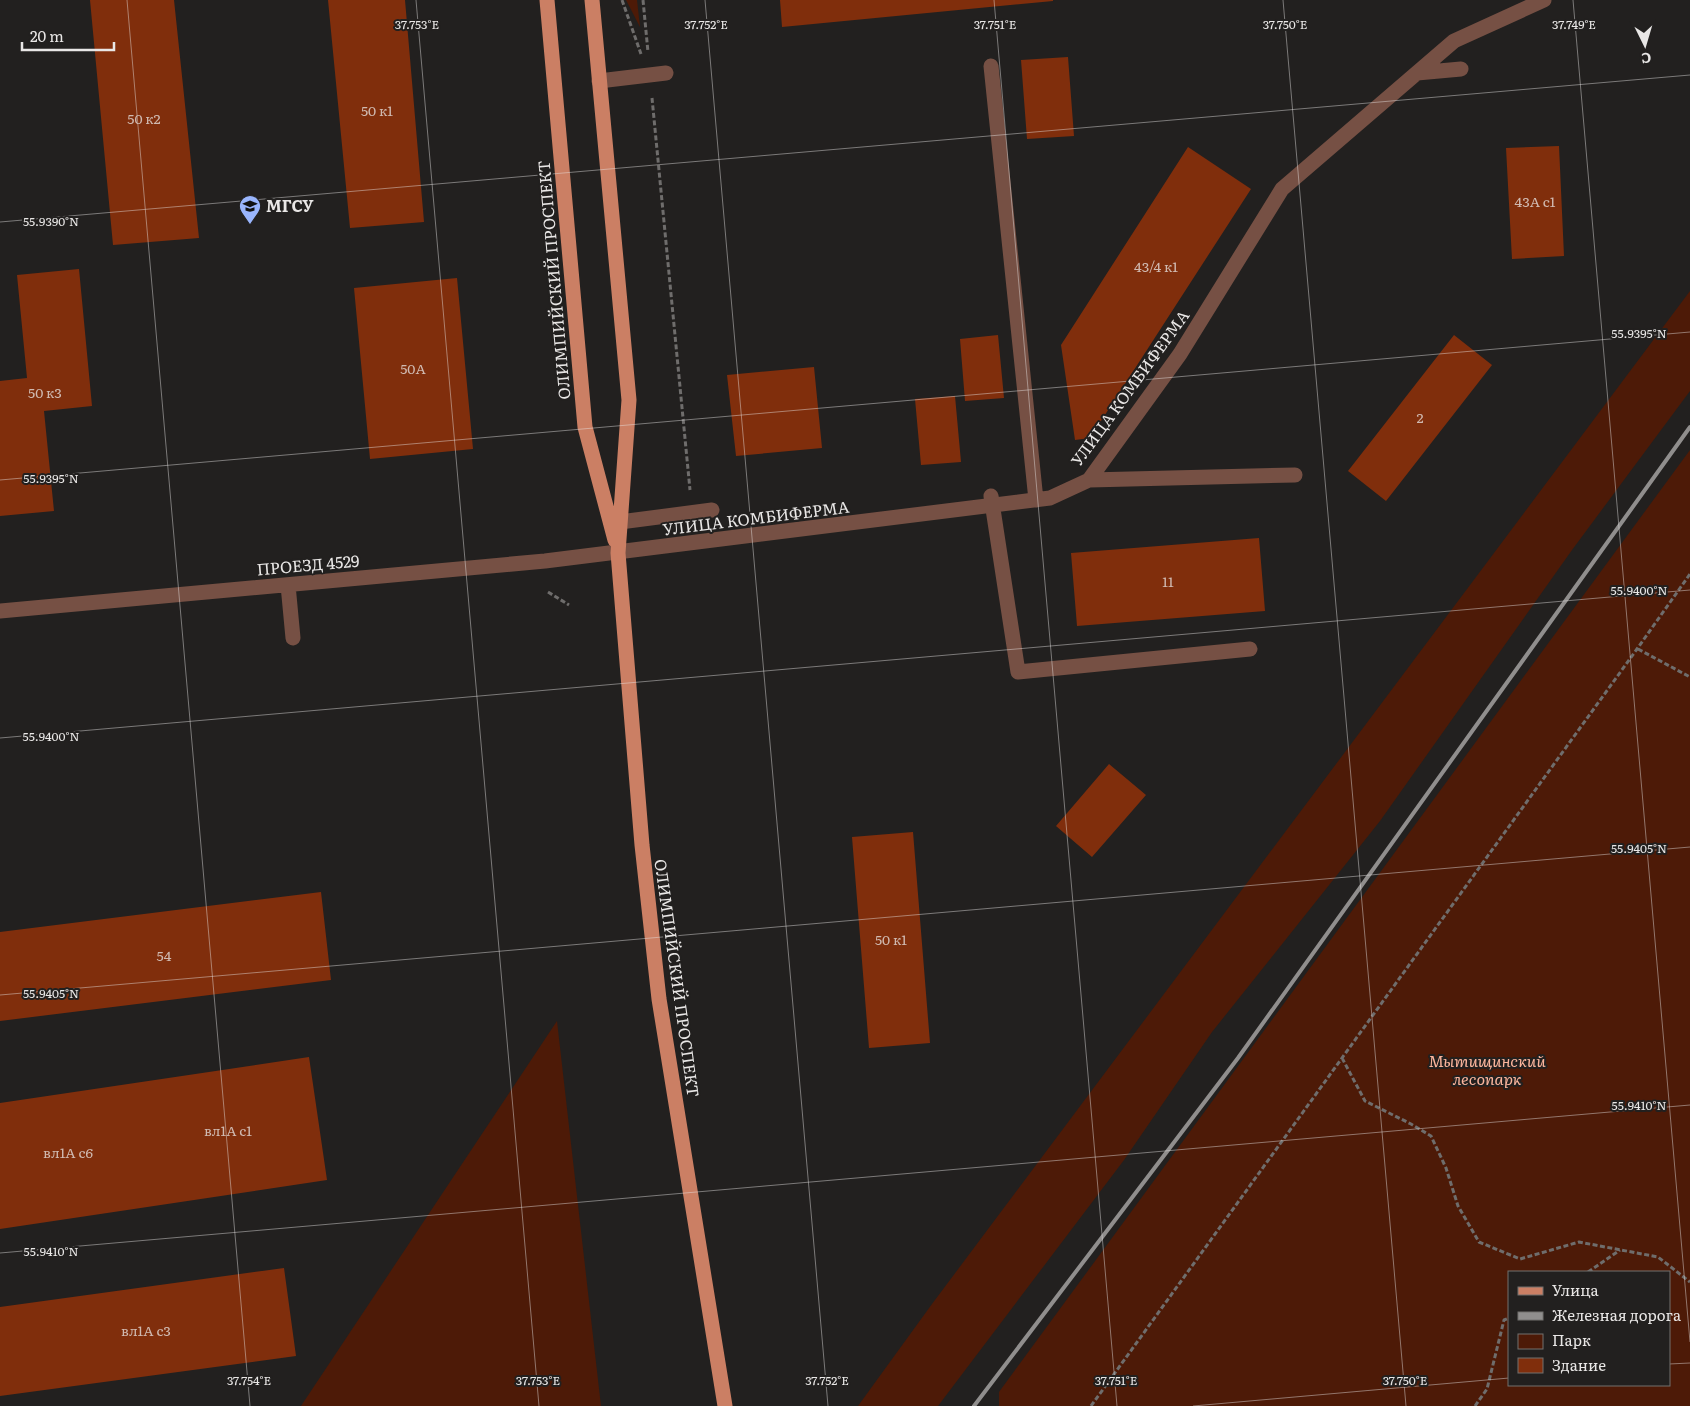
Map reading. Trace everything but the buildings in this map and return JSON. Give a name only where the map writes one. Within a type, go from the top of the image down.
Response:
[{"type":"main road","name":"ОЛИМПИЙСКИЙ ПРОСПЕКТ","points":[[547,0],[585,427],[618,553]]},
{"type":"main road","name":"ОЛИМПИЙСКИЙ ПРОСПЕКТ","points":[[592,0],[629,400],[618,553],[642,845],[659,999],[724,1406]]},
{"type":"street","name":"УЛИЦА КОМБИФЕРМА","points":[[618,553],[991,500],[1036,500],[1050,498],[1089,480],[1180,354],[1282,189],[1454,41],[1544,0]]},
{"type":"street","points":[[991,66],[1036,500]]},
{"type":"street","points":[[1417,73],[1461,69]]},
{"type":"street","points":[[599,81],[666,73]]},
{"type":"street","points":[[1089,480],[1296,475]]},
{"type":"street","points":[[991,500],[1018,672],[1250,649]]},
{"type":"street","points":[[620,522],[712,510]]},
{"type":"street","name":"ПРОЕЗД 4529","points":[[0,611],[618,553]]},
{"type":"street","points":[[288,585],[293,638]]},
{"type":"path","points":[[622,0],[650,75]]},
{"type":"path","points":[[642,0],[693,513]]},
{"type":"path","points":[[1091,1406],[1638,649],[1690,574]]},
{"type":"path","points":[[548,592],[569,605]]},
{"type":"path","points":[[1638,649],[1690,677]]},
{"type":"path","points":[[1342,1058],[1365,1101],[1431,1136],[1446,1168],[1458,1206],[1479,1242],[1520,1259],[1579,1242],[1658,1257],[1690,1282]]},
{"type":"path","points":[[1589,1271],[1620,1250]]},
{"type":"path","points":[[1475,1406],[1486,1389],[1504,1320],[1508,1318]]},
{"type":"green space","points":[[626,0],[637,0],[640,27]]},
{"type":"green space","points":[[1690,291],[1690,391],[1572,550],[1380,821],[1212,1032],[1124,1160],[938,1406],[858,1406],[932,1304]]},
{"type":"green space","name":"Мытищинский лесопарк","points":[[1690,450],[1690,1406],[999,1406],[999,1392]]},
{"type":"green space","points":[[557,1021],[601,1406],[301,1406]]},
{"type":"railway","points":[[974,1406],[1238,1058],[1690,427]]},
{"type":"place","name":"МГСУ","points":[[250,225]]}]
